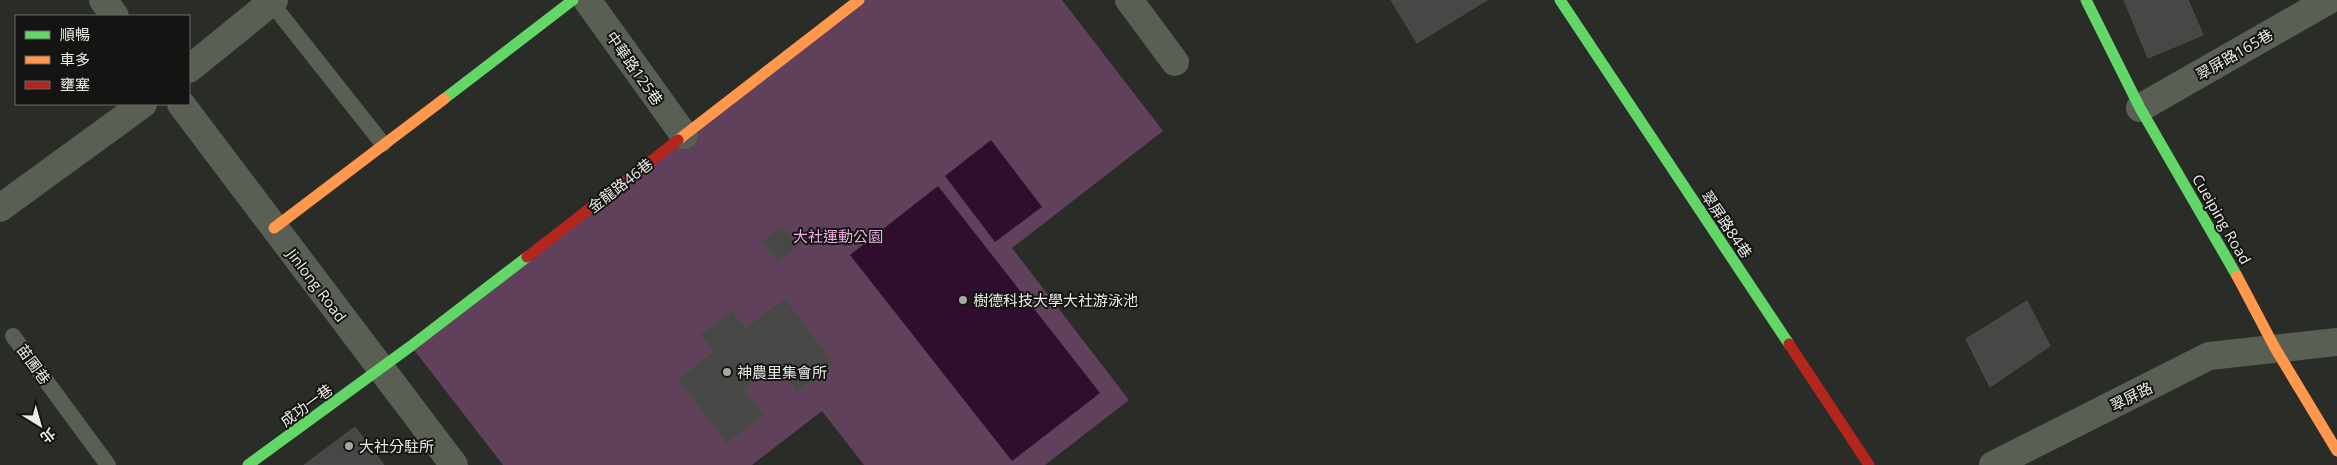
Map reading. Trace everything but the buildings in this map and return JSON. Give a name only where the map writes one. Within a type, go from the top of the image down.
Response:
[{"type":"street","points":[[103,0],[114,15]]},
{"type":"street","points":[[274,228],[573,0]]},
{"type":"street","name":"中華路125巷","points":[[587,0],[684,135]]},
{"type":"street","name":"金龍路46巷","points":[[380,369],[860,0]]},
{"type":"street","points":[[1128,0],[1175,62]]},
{"type":"street","name":"翠屏路84巷","points":[[1560,0],[1869,465]]},
{"type":"street","name":"Cueiping Road","points":[[2086,0],[2140,108],[2242,284],[2275,348],[2337,451]]},
{"type":"street","name":"翠屏路165巷","points":[[2140,108],[2329,0]]},
{"type":"street","points":[[190,68],[271,1]]},
{"type":"street","points":[[0,208],[143,105]]},
{"type":"street","name":"Jinlong Road","points":[[182,105],[454,465]]},
{"type":"street","name":"翠屏路","points":[[1993,465],[2209,356],[2337,342]]},
{"type":"street","name":"成功一巷","points":[[248,465],[380,369]]},
{"type":"lane","points":[[271,1],[384,144]]},
{"type":"lane","name":"苗圃巷","points":[[13,336],[108,465]]},
{"type":"green space","name":"大社運動公園","points":[[860,0],[1062,0],[1163,131],[1012,248],[1129,400],[1045,465],[864,465],[822,411],[752,465],[503,465],[411,346]]},
{"type":"shaded area","points":[[991,140],[1042,207],[995,242],[945,176]]},
{"type":"shaded area","points":[[938,186],[1100,393],[1012,461],[850,255]]},
{"type":"traffic: fast","points":[[444,99],[573,0]]},
{"type":"traffic: fast","points":[[1560,0],[1789,344]]},
{"type":"traffic: fast","points":[[2086,0],[2140,108],[2237,276]]},
{"type":"traffic: fast","points":[[248,465],[411,346],[527,257]]},
{"type":"traffic: slow","points":[[678,140],[859,0]]},
{"type":"traffic: slow","points":[[274,228],[444,99]]},
{"type":"traffic: slow","points":[[2237,276],[2275,348],[2337,451]]},
{"type":"traffic: jam","points":[[527,257],[678,140]]},
{"type":"traffic: jam","points":[[1789,344],[1869,465]]},
{"type":"place","name":"樹德科技大學大社游泳池","points":[[963,300]]},
{"type":"place","name":"神農里集會所","points":[[727,372]]},
{"type":"place","name":"大社分駐所","points":[[349,446]]}]
